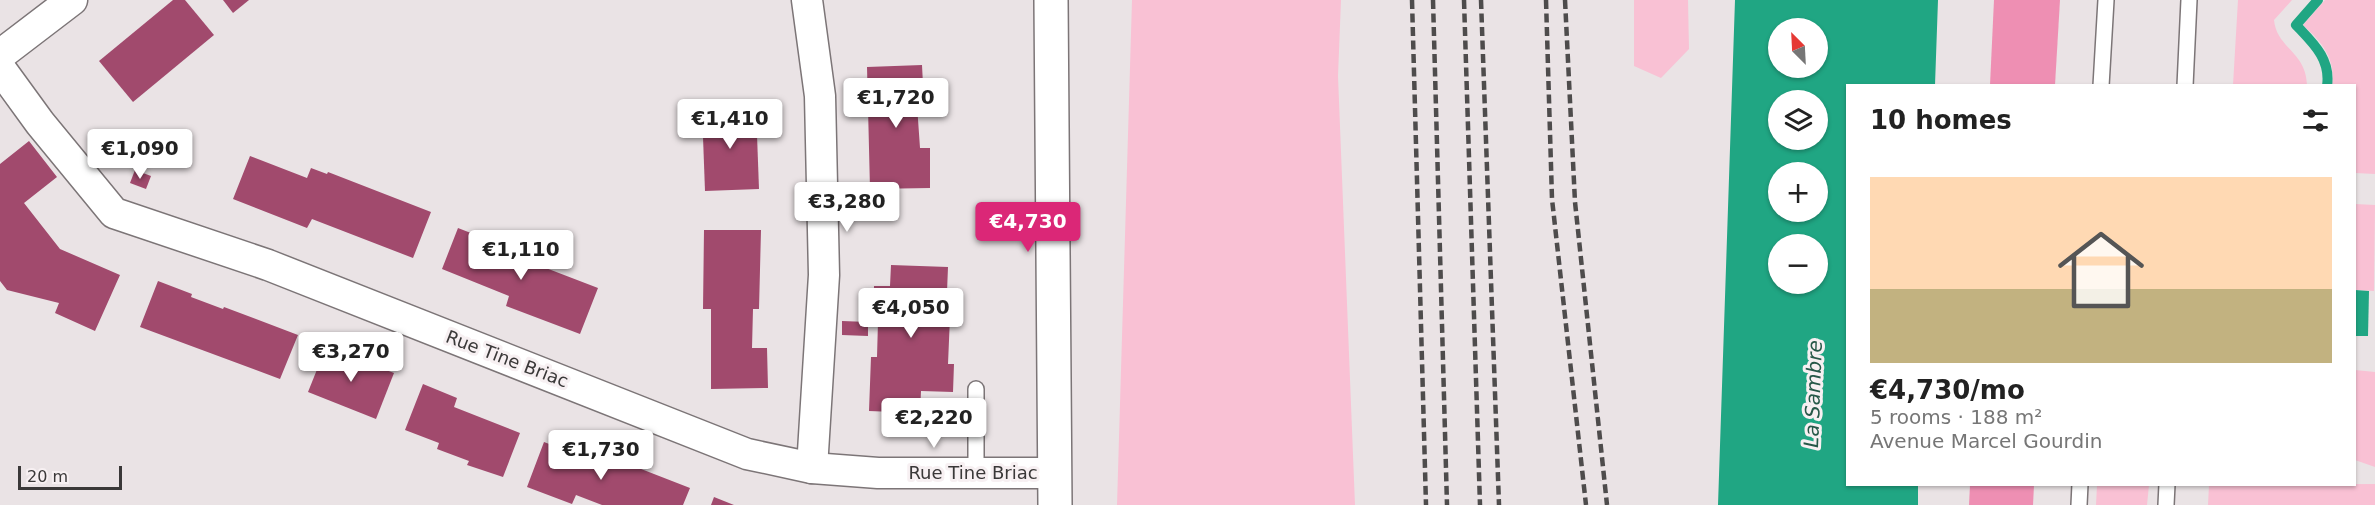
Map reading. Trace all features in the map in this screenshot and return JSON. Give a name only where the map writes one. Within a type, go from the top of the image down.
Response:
[{"type":"street","points":[[0,55],[72,0]]},
{"type":"street","points":[[807,0],[820,96],[824,275],[812,468]]},
{"type":"street","points":[[1051,0],[1055,489]]},
{"type":"street","name":"Rue Tine Briac","points":[[0,68],[40,123],[114,213],[268,265],[747,454],[812,468],[878,473],[976,473],[1055,489]]},
{"type":"lane","points":[[2101,84],[2106,0]]},
{"type":"lane","points":[[2185,84],[2189,0]]},
{"type":"lane","points":[[976,389],[976,473]]},
{"type":"lane","points":[[2079,505],[2080,486]]},
{"type":"lane","points":[[2166,505],[2167,486]]},
{"type":"shaded area","points":[[1132,0],[1341,0],[1338,76],[1355,505],[1117,505]]},
{"type":"shaded area","points":[[1634,0],[1688,0],[1689,49],[1661,78],[1634,66]]},
{"type":"shaded area","points":[[1994,0],[2060,0],[2055,84],[1990,84]]},
{"type":"shaded area","points":[[2238,0],[2292,0],[2274,20],[2280,38],[2302,65],[2307,84],[2233,84]]},
{"type":"shaded area","points":[[2325,0],[2375,0],[2375,174],[2356,173],[2356,84],[2332,84],[2330,59],[2322,45],[2303,25]]},
{"type":"shaded area","points":[[2356,204],[2375,205],[2374,291],[2356,290]]},
{"type":"shaded area","points":[[2356,370],[2375,372],[2375,467],[2356,460]]},
{"type":"shaded area","points":[[2356,484],[2375,484],[2375,505],[2208,505],[2209,486],[2356,486]]},
{"type":"shaded area","points":[[1970,486],[2034,486],[2033,505],[1969,505]]},
{"type":"shaded area","points":[[2097,486],[2149,486],[2147,505],[2096,505]]},
{"type":"water","name":"La Sambre","points":[[1735,0],[1938,0],[1935,84],[1846,84],[1846,486],[1918,486],[1918,505],[1718,505]]},
{"type":"water","points":[[2356,290],[2369,291],[2368,336],[2356,336]]},
{"type":"building","points":[[173,0],[185,0],[214,35],[133,102],[99,61]]},
{"type":"building","points":[[223,0],[249,0],[233,13]]},
{"type":"building","points":[[922,65],[924,104],[917,105],[920,148],[930,148],[930,188],[870,189],[867,67]]},
{"type":"building","points":[[756,108],[759,189],[705,191],[702,110]]},
{"type":"building","points":[[29,141],[57,177],[24,203],[60,249],[120,275],[95,331],[55,313],[59,303],[7,290],[0,281],[0,164]]},
{"type":"building","points":[[250,156],[307,178],[311,168],[327,174],[328,172],[431,212],[413,258],[312,219],[307,228],[233,199]]},
{"type":"building","points":[[135,170],[151,176],[146,189],[130,183]]},
{"type":"building","points":[[458,228],[527,255],[525,260],[598,288],[580,334],[506,306],[509,296],[442,269]]},
{"type":"building","points":[[704,230],[761,230],[759,309],[753,309],[752,348],[767,348],[768,388],[711,389],[711,309],[703,309]]},
{"type":"building","points":[[891,265],[948,267],[947,292],[951,293],[948,364],[954,364],[953,392],[921,391],[920,413],[869,411],[871,357],[877,357],[878,322],[873,322],[874,286],[890,286]]},
{"type":"building","points":[[158,281],[192,294],[191,297],[298,335],[280,379],[140,327]]},
{"type":"building","points":[[842,321],[868,322],[868,336],[842,335]]},
{"type":"building","points":[[326,347],[394,373],[376,419],[308,392]]},
{"type":"building","points":[[423,384],[457,398],[454,407],[520,433],[503,477],[467,465],[469,461],[437,449],[439,443],[405,430]]},
{"type":"building","points":[[544,442],[614,469],[618,460],[690,488],[683,505],[602,505],[576,495],[572,504],[527,487]]},
{"type":"building","points":[[714,497],[734,505],[711,505]]},
{"type":"waterway","points":[[2318,0],[2296,25],[2319,52],[2326,68],[2327,84]]},
{"type":"railway","points":[[1412,0],[1426,505]]},
{"type":"railway","points":[[1433,0],[1447,505]]},
{"type":"railway","points":[[1464,0],[1480,505]]},
{"type":"railway","points":[[1481,0],[1499,505]]},
{"type":"railway","points":[[1546,0],[1552,199],[1586,505]]},
{"type":"railway","points":[[1565,0],[1575,202],[1607,505]]}]
